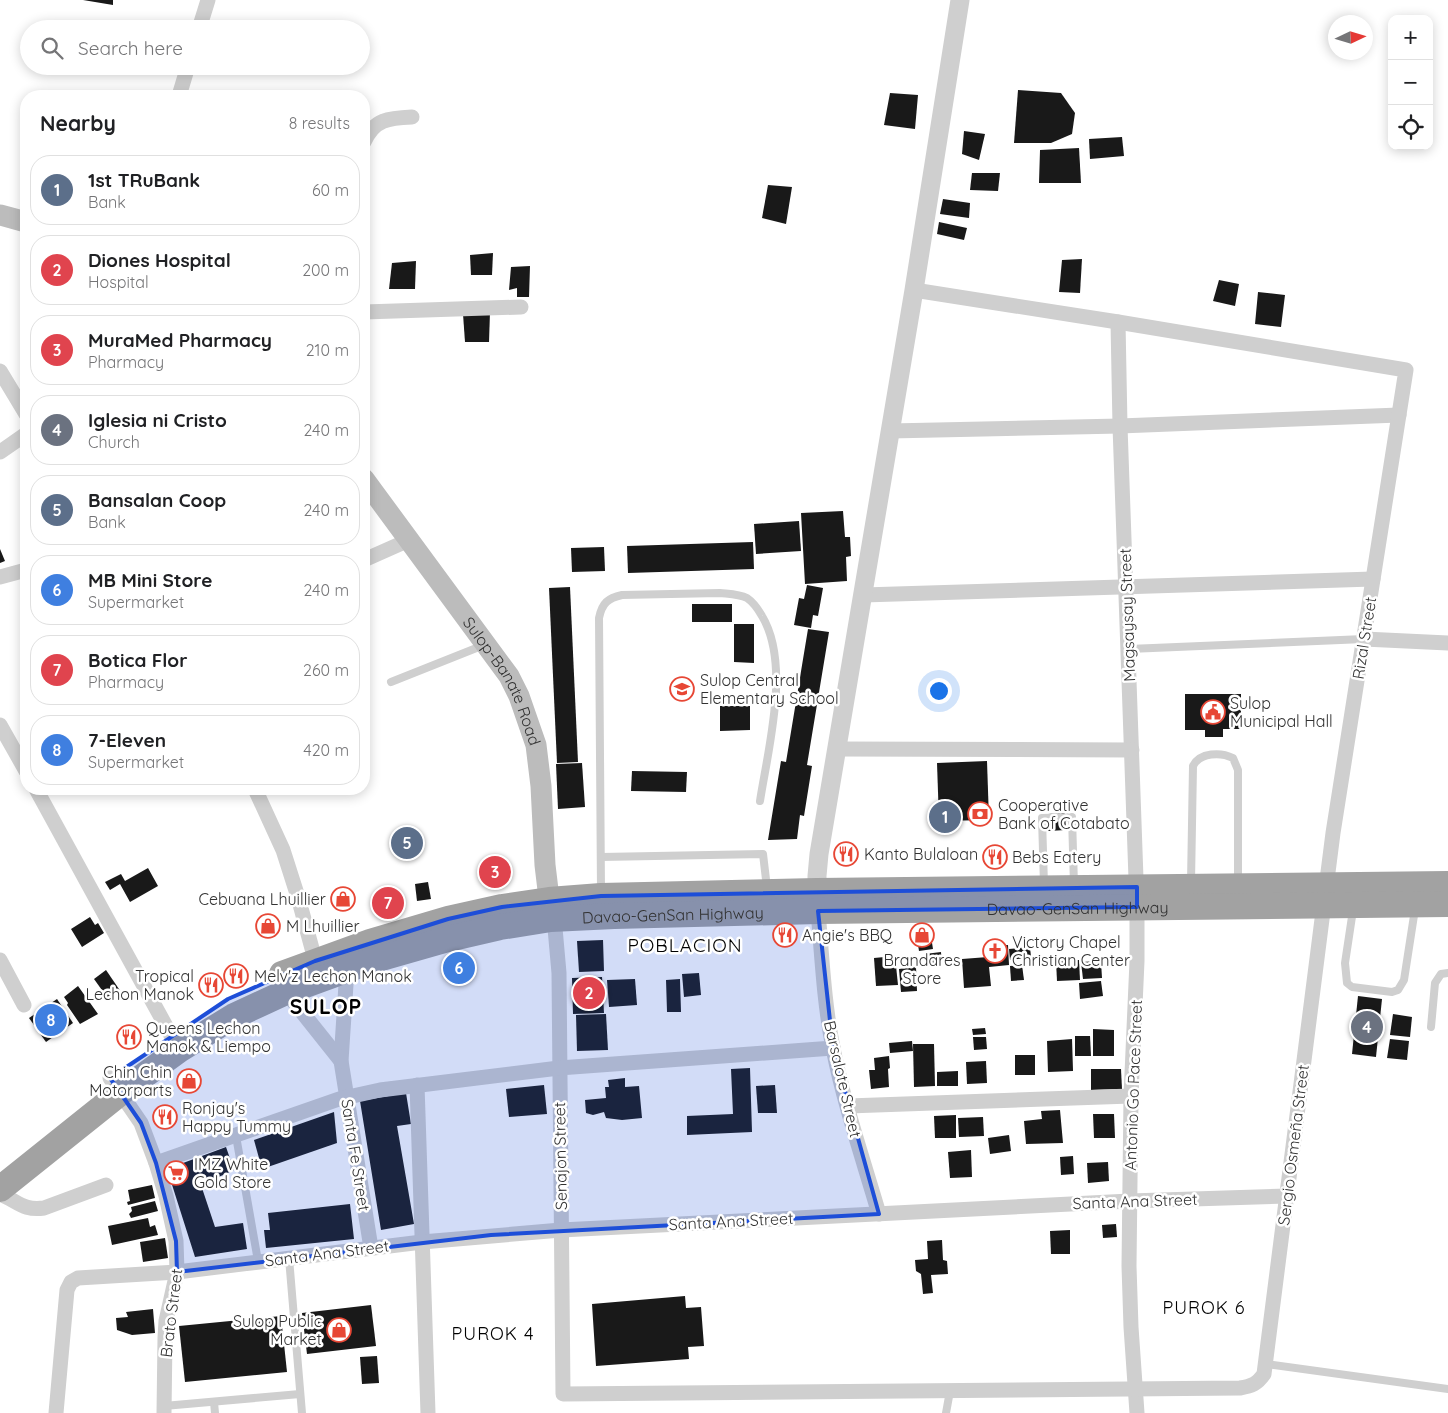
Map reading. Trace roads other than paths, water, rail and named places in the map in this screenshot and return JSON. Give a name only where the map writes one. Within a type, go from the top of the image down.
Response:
[{"type":"highway","name":"Davao-GenSan Highway","points":[[175,1042],[286,992],[318,970],[370,942],[448,919],[502,906],[550,909],[817,901],[1325,895],[1448,884]]},
{"type":"highway","name":"Davao-GenSan Highway","points":[[817,901],[1044,888],[1074,888],[1137,897],[1190,886],[1238,885],[1325,895],[1354,905],[1448,904]]},
{"type":"highway","name":"Davao-GenSan Highway","points":[[0,1166],[115,1086],[175,1042],[228,999],[282,974],[347,969],[448,938],[500,926],[550,909]]},
{"type":"highway","name":"Davao-GenSan Highway","points":[[0,1189],[115,1086]]},
{"type":"main road","points":[[0,215],[20,220]]},
{"type":"main road","name":"Sulop-Banate Road","points":[[370,487],[509,676],[519,696],[536,745],[550,909]]},
{"type":"street","points":[[202,20],[208,0]]},
{"type":"street","points":[[817,901],[818,854],[914,290],[960,0]]},
{"type":"street","points":[[181,90],[185,75]]},
{"type":"street","points":[[370,131],[377,124],[390,118],[412,117]]},
{"type":"street","points":[[914,290],[1118,322]]},
{"type":"street","points":[[370,312],[520,307]]},
{"type":"street","name":"Rizal Street","points":[[1118,322],[1406,370],[1325,895]]},
{"type":"street","name":"Magsaysay Street","points":[[1118,322],[1137,897]]},
{"type":"street","points":[[0,371],[20,404]]},
{"type":"street","points":[[890,431],[1120,426],[1399,415]]},
{"type":"street","points":[[0,452],[20,438]]},
{"type":"street","points":[[370,557],[409,540]]},
{"type":"street","points":[[0,577],[20,572]]},
{"type":"street","points":[[863,595],[1373,579]]},
{"type":"street","points":[[1364,640],[1448,643]]},
{"type":"street","points":[[0,725],[20,759]]},
{"type":"street","points":[[837,749],[1132,750]]},
{"type":"street","points":[[39,795],[175,1042]]},
{"type":"street","points":[[258,795],[283,850],[318,970]]},
{"type":"street","name":"Sergio Osmeña Street","points":[[1134,1390],[1240,1388],[1258,1383],[1264,1374],[1325,895]]},
{"type":"street","name":"Antonio Go Pace Street","points":[[1137,897],[1130,1201],[1131,1327],[1137,1413]]},
{"type":"street","name":"Barsalote Street","points":[[817,901],[828,1016],[833,1048],[879,1214]]},
{"type":"street","name":"Senajon Street","points":[[550,909],[555,928],[558,964],[563,1394],[950,1391]]},
{"type":"street","points":[[0,960],[24,1005]]},
{"type":"street","name":"Santa Fe Street","points":[[347,969],[340,1061],[371,1248]]},
{"type":"street","name":"Santa Fe Street","points":[[286,992],[340,1061]]},
{"type":"street","points":[[156,1162],[347,1097],[380,1090],[559,1068],[833,1048]]},
{"type":"street","points":[[417,1085],[428,1413]]},
{"type":"street","name":"Brato Street","points":[[115,1086],[141,1123],[156,1162],[176,1241],[177,1272],[166,1321],[164,1410]]},
{"type":"street","points":[[848,1106],[1131,1096]]},
{"type":"street","points":[[0,1194],[19,1205],[35,1209],[44,1208],[106,1185]]},
{"type":"street","name":"Santa Ana Street","points":[[56,1413],[65,1300],[71,1282],[78,1278],[177,1272],[422,1242],[561,1230],[1130,1201],[1287,1196]]},
{"type":"street","points":[[950,1391],[1134,1390]]},
{"type":"lane","points":[[601,906],[599,618],[605,601],[622,595],[720,593],[734,594],[747,598],[757,608],[766,623],[772,641],[776,680],[775,705],[760,802]]},
{"type":"lane","points":[[1129,649],[1364,640]]},
{"type":"lane","points":[[391,682],[486,645]]},
{"type":"lane","points":[[1190,886],[1193,766],[1198,759],[1215,754],[1228,755],[1233,758],[1238,770],[1238,885]]},
{"type":"lane","points":[[1044,888],[1042,818],[1072,817],[1074,888]]},
{"type":"lane","points":[[601,857],[763,854],[769,902]]},
{"type":"lane","points":[[1354,905],[1345,963],[1347,983],[1352,987],[1392,992],[1398,990],[1404,980],[1416,904]]},
{"type":"lane","points":[[1431,1027],[1435,983],[1442,974],[1448,973]]},
{"type":"lane","points":[[236,1136],[258,1261]]},
{"type":"lane","points":[[289,1258],[302,1413]]},
{"type":"lane","points":[[1266,1364],[1448,1389]]},
{"type":"lane","points":[[946,1413],[950,1391]]},
{"type":"lane","points":[[164,1410],[214,1402],[300,1394]]},
{"type":"lane","points":[[214,1402],[215,1413]]},
{"type":"place","name":"Sulop Central Elementary School","points":[[682,689]]},
{"type":"place","name":"Sulop Municipal Hall","points":[[1213,712]]},
{"type":"place","name":"Cooperative Bank of Cotabato","points":[[980,814]]},
{"type":"place","name":"1st TRuBank","points":[[945,817]]},
{"type":"place","name":"Bansalan Coop","points":[[407,843]]},
{"type":"place","name":"Kanto Bulaloan","points":[[846,854]]},
{"type":"place","name":"Bebs Eatery","points":[[995,857]]},
{"type":"place","name":"MuraMed Pharmacy","points":[[495,872]]},
{"type":"place","name":"Cebuana Lhuillier","points":[[343,899]]},
{"type":"place","name":"Botica Flor","points":[[388,903]]},
{"type":"place","name":"M Lhuillier","points":[[268,926]]},
{"type":"place","name":"Angie's BBQ","points":[[785,935]]},
{"type":"place","name":"Brandares Store","points":[[922,935]]},
{"type":"place","name":"Victory Chapel Christian Center","points":[[995,951]]},
{"type":"place","name":"MB Mini Store","points":[[459,968]]},
{"type":"place","name":"Melv'z Lechon Manok","points":[[236,976]]},
{"type":"place","name":"Tropical Lechon Manok","points":[[211,985]]},
{"type":"place","name":"Diones Hospital","points":[[589,993]]},
{"type":"place","name":"7-Eleven","points":[[51,1020]]},
{"type":"place","name":"Iglesia ni Cristo","points":[[1367,1027]]},
{"type":"place","name":"Queens Lechon Manok & Liempo","points":[[129,1037]]},
{"type":"place","name":"Chin Chin Motorparts","points":[[189,1081]]},
{"type":"place","name":"Ronjay's Happy Tummy","points":[[165,1117]]},
{"type":"place","name":"IMZ White Gold Store","points":[[176,1173]]},
{"type":"place","name":"Sulop Public Market","points":[[339,1330]]},
{"type":"district","name":"POBLACION","points":[[685,945]]},
{"type":"district","name":"SULOP","points":[[326,1007]]},
{"type":"district","name":"PUROK 6","points":[[1204,1308]]},
{"type":"district","name":"PUROK 4","points":[[493,1334]]}]
